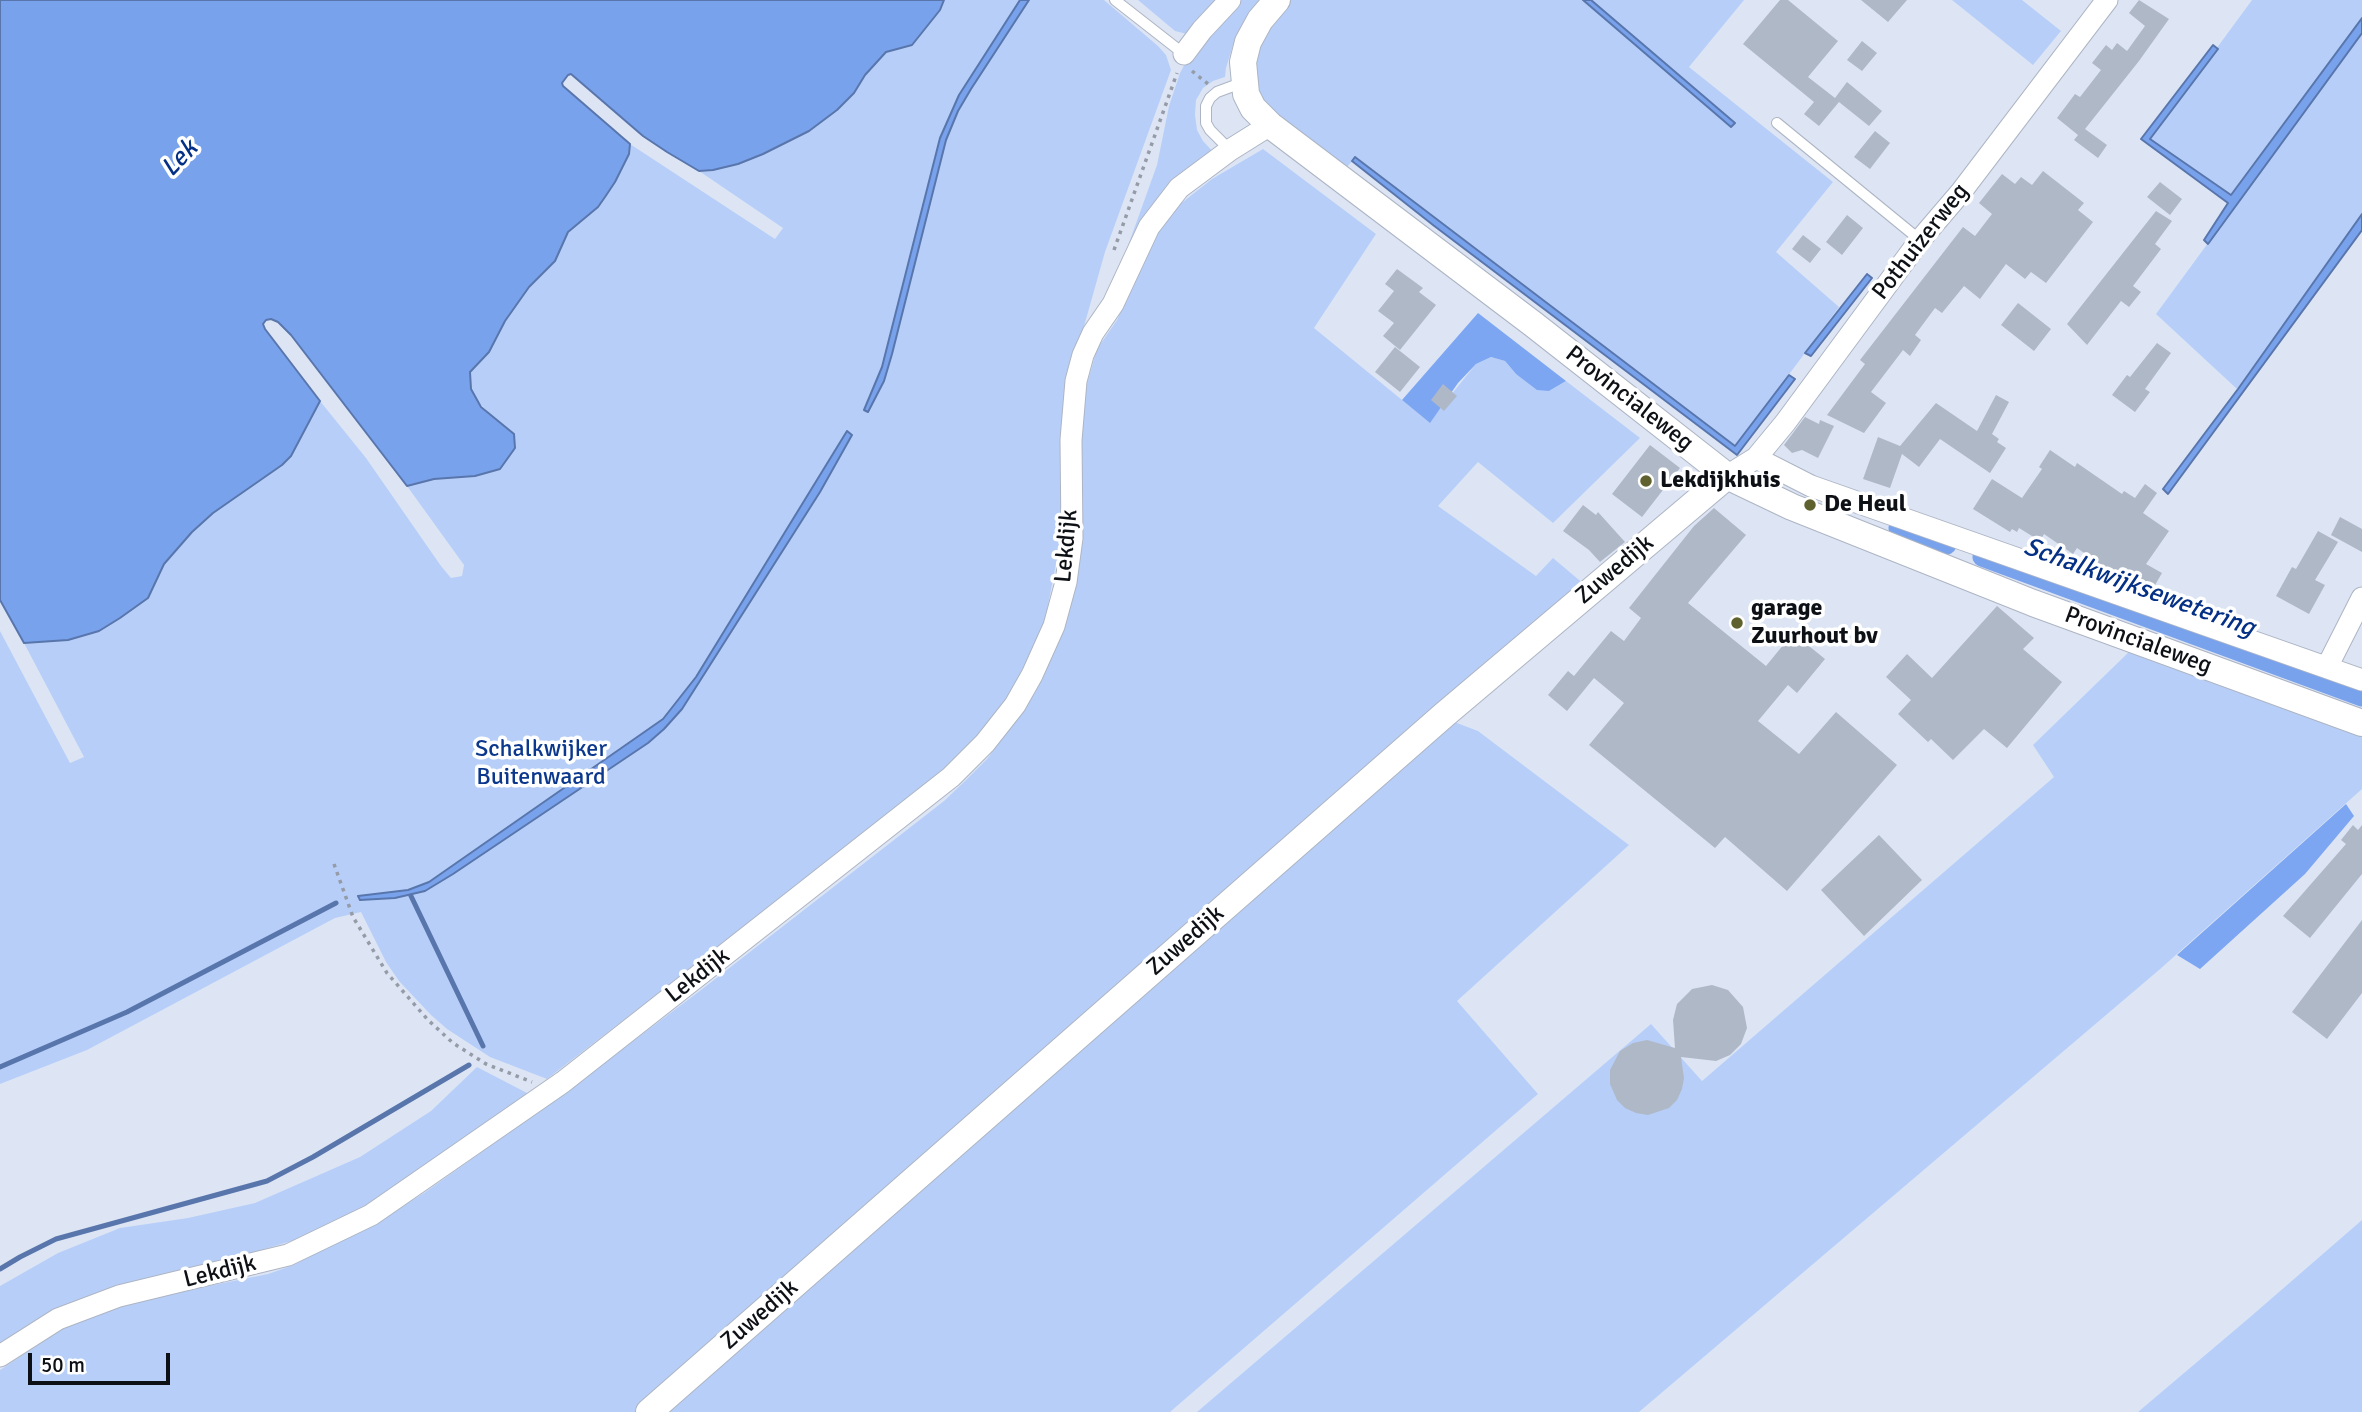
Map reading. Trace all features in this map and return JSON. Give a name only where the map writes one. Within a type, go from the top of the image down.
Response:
[{"type":"street","points":[[1185,62],[1202,30],[1230,0]]},
{"type":"street","name":"Provincialeweg","points":[[1277,0],[1260,20],[1248,41],[1242,62],[1244,82],[1253,108],[1270,125],[1533,324],[1727,476],[1800,510],[2033,603],[2362,723]]},
{"type":"street","name":"Pothuizerweg","points":[[1727,476],[1756,458],[1920,240],[1961,192],[2107,0]]},
{"type":"street","name":"Lekdijk","points":[[0,1356],[58,1320],[118,1296],[288,1255],[371,1215],[564,1082],[951,777],[985,743],[1015,705],[1047,645],[1066,582],[1072,538],[1072,411],[1076,381],[1093,333],[1113,304],[1149,227],[1179,188],[1230,150],[1270,125]]},
{"type":"street","points":[[1756,458],[1811,486],[2362,680]]},
{"type":"street","name":"Zuwedijk","points":[[649,1412],[1444,715],[1727,476]]},
{"type":"street","points":[[2327,667],[2362,598]]},
{"type":"lane","points":[[1118,1],[1185,62]]},
{"type":"lane","points":[[1230,150],[1206,123],[1206,106],[1217,92],[1244,82]]},
{"type":"lane","points":[[1777,123],[1920,240]]},
{"type":"path","points":[[1114,253],[1185,62],[1205,81]]},
{"type":"path","points":[[334,864],[353,917],[380,962],[428,1020],[453,1043],[486,1064],[551,1090]]},
{"type":"green space","name":"Schalkwijker Buitenwaard","points":[[944,0],[1104,0],[1158,46],[1166,55],[1171,70],[1105,252],[1066,390],[1062,517],[1045,621],[1017,684],[978,735],[923,789],[547,1079],[490,1057],[447,1029],[431,1015],[399,981],[386,962],[361,912],[335,918],[87,1050],[0,1084],[0,631],[70,763],[84,757],[24,643],[68,640],[99,631],[148,598],[164,564],[192,532],[213,513],[282,465],[320,401],[366,458],[441,566],[451,578],[462,576],[464,565],[407,486],[434,479],[475,476],[499,469],[515,449],[514,434],[493,418],[474,397],[470,372],[489,352],[505,321],[529,286],[555,261],[568,232],[605,197],[629,154],[630,144],[775,239],[783,228],[699,171],[738,164],[809,131],[854,93],[865,75],[886,52],[912,45],[940,10]]},
{"type":"green space","points":[[1138,0],[1217,0],[1187,34],[1175,31]]},
{"type":"green space","points":[[1240,0],[1265,0],[1245,23],[1233,45],[1225,77],[1203,88],[1196,100],[1197,130],[1216,155],[1116,279],[1157,165],[1169,106],[1180,73],[1195,45]]},
{"type":"green space","points":[[1291,0],[1744,0],[1689,67],[1833,182],[1776,252],[1839,307],[1736,446],[1356,157],[1344,170],[1270,111],[1255,80],[1254,64],[1265,30]]},
{"type":"green space","points":[[1952,0],[2022,0],[2061,31],[2033,65]]},
{"type":"green space","points":[[2252,0],[2362,0],[2362,18],[2230,195],[2150,139]]},
{"type":"green space","points":[[2362,33],[2362,214],[2237,389],[2156,314]]},
{"type":"green space","points":[[1263,149],[1376,234],[1314,328],[1429,422],[1476,364],[1491,357],[1505,361],[1516,374],[1549,391],[1566,381],[1640,438],[1553,523],[1478,462],[1438,506],[1536,576],[1553,558],[1585,585],[637,1412],[0,1412],[0,1370],[63,1329],[92,1315],[139,1300],[268,1274],[291,1266],[381,1220],[424,1193],[548,1105],[701,990],[944,801],[987,759],[1035,693],[1058,644],[1068,612],[1082,412],[1097,349],[1117,320],[1149,248],[1170,212],[1212,179]]},
{"type":"green space","points":[[2133,648],[2362,728],[2362,789],[2159,970],[1639,1412],[1197,1412],[1651,1024],[1702,1081],[2054,777],[2033,745]]},
{"type":"green space","points":[[1449,720],[1478,731],[1629,845],[1457,1001],[1538,1094],[1170,1412],[660,1412]]},
{"type":"green space","points":[[477,1067],[529,1094],[399,1187],[312,1235],[134,1282],[56,1310],[0,1346],[0,1286],[58,1253],[120,1228],[188,1218],[255,1203],[360,1157],[431,1111]]},
{"type":"green space","points":[[2362,1220],[2362,1412],[2138,1412],[2249,1318]]},
{"type":"shaded area","points":[[1478,313],[1566,381],[1549,391],[1537,390],[1516,374],[1505,361],[1491,357],[1476,364],[1458,383],[1430,423],[1402,400]]},
{"type":"shaded area","points":[[2346,804],[2354,816],[2305,874],[2200,969],[2177,955]]},
{"type":"water","name":"Lek","points":[[0,0],[944,0],[940,10],[912,45],[886,52],[865,75],[854,93],[809,131],[763,154],[713,170],[699,171],[667,152],[643,136],[571,74],[568,75],[562,83],[563,86],[630,144],[629,154],[598,207],[568,232],[555,261],[529,287],[505,321],[489,352],[470,372],[471,389],[481,407],[514,434],[515,448],[500,469],[475,476],[434,479],[407,486],[291,335],[278,322],[266,320],[263,324],[265,329],[320,401],[291,456],[213,513],[192,532],[164,564],[148,598],[120,618],[99,631],[68,640],[24,643],[0,600]]},
{"type":"water","points":[[1020,0],[1029,0],[971,89],[946,140],[892,354],[884,381],[868,412],[864,410],[882,367],[940,138],[959,95]]},
{"type":"water","points":[[1583,0],[1591,0],[1735,123],[1731,127]]},
{"type":"water","points":[[2362,18],[2362,33],[2208,244],[2204,240],[2228,203],[2141,139],[2213,45],[2218,49],[2150,139],[2231,195]]},
{"type":"water","points":[[1355,157],[1735,446],[1789,375],[1795,379],[1737,455],[1433,225],[1352,161]]},
{"type":"water","points":[[2362,214],[2362,230],[2168,494],[2163,489],[2238,389]]},
{"type":"water","points":[[1867,274],[1872,278],[1811,356],[1805,353]]},
{"type":"water","points":[[847,431],[852,435],[820,492],[682,709],[664,729],[648,743],[425,891],[395,898],[360,900],[358,896],[408,890],[429,882],[663,719],[696,677]]},
{"type":"building","points":[[1780,0],[1788,0],[1838,41],[1808,77],[1835,98],[1847,82],[1882,111],[1869,126],[1839,102],[1819,126],[1804,114],[1814,102],[1743,44]]},
{"type":"building","points":[[1861,0],[1907,0],[1888,22]]},
{"type":"building","points":[[2139,0],[2169,19],[2085,129],[2107,145],[2098,158],[2074,140],[2078,135],[2057,118],[2075,94],[2080,97],[2101,70],[2092,63],[2106,45],[2112,50],[2117,43],[2127,51],[2145,26],[2129,13]]},
{"type":"building","points":[[1862,41],[1877,53],[1862,71],[1847,60]]},
{"type":"building","points":[[1875,131],[1890,143],[1870,169],[1854,157]]},
{"type":"building","points":[[2043,171],[2084,203],[2078,210],[2093,222],[2046,283],[2031,272],[2025,279],[2006,264],[1980,299],[1964,286],[1942,313],[1935,308],[1915,335],[1921,340],[1910,356],[1903,350],[1871,392],[1886,403],[1864,433],[1827,415],[1865,364],[1860,360],[1963,227],[1975,236],[1992,214],[1979,203],[2002,174],[2015,184],[2021,177],[2032,185]]},
{"type":"building","points":[[2160,182],[2182,199],[2170,215],[2147,197]]},
{"type":"building","points":[[2156,211],[2172,221],[2155,244],[2161,249],[2133,286],[2141,292],[2129,307],[2121,301],[2087,345],[2067,324]]},
{"type":"building","points":[[1847,215],[1863,228],[1842,255],[1826,242]]},
{"type":"building","points":[[1803,235],[1821,249],[1810,263],[1792,249]]},
{"type":"building","points":[[1397,269],[1423,288],[1419,292],[1436,305],[1400,350],[1383,336],[1394,323],[1378,311],[1394,291],[1385,284]]},
{"type":"building","points":[[2018,303],[2051,329],[2034,351],[2001,325]]},
{"type":"building","points":[[2157,343],[2171,353],[2145,389],[2150,392],[2135,412],[2112,395]]},
{"type":"building","points":[[1395,347],[1420,367],[1400,392],[1375,372]]},
{"type":"building","points":[[1443,384],[1457,396],[1444,411],[1431,400]]},
{"type":"building","points":[[1996,395],[2009,402],[1992,434],[1999,439],[1997,442],[2006,448],[1990,473],[1940,439],[1919,467],[1902,454],[1890,488],[1863,479],[1878,437],[1900,446],[1936,403],[1977,431]]},
{"type":"building","points":[[1805,417],[1819,424],[1820,420],[1834,426],[1818,458],[1802,450],[1792,453],[1784,445]]},
{"type":"building","name":"Lekdijkhuis","points":[[1650,445],[1680,468],[1642,517],[1612,494]]},
{"type":"building","points":[[2050,450],[2075,467],[2077,463],[2122,494],[2124,491],[2135,498],[2145,484],[2157,493],[2143,513],[2169,531],[2146,564],[2162,573],[2151,592],[2107,569],[2077,548],[2073,554],[2044,534],[2040,541],[2019,528],[2017,532],[2012,529],[2010,532],[1973,509],[1992,479],[2022,498],[2042,469],[2039,467]]},
{"type":"building","points":[[1583,505],[1596,515],[1598,512],[1625,542],[1600,562],[1589,550],[1563,531]]},
{"type":"building","points":[[1714,508],[1746,535],[1688,603],[1766,666],[1793,633],[1825,659],[1797,693],[1788,685],[1758,721],[1799,754],[1836,712],[1897,765],[1787,891],[1725,837],[1715,848],[1589,745],[1624,703],[1594,678],[1567,711],[1548,695],[1568,671],[1574,676],[1611,631],[1624,641],[1641,618],[1629,608],[1694,526]]},
{"type":"building","points":[[2340,517],[2362,529],[2362,552],[2331,535]]},
{"type":"building","points":[[2318,531],[2338,542],[2315,580],[2325,585],[2309,614],[2276,596],[2292,567],[2296,569]]},
{"type":"building","points":[[1997,606],[2034,638],[2023,649],[2062,682],[2007,748],[1984,729],[1953,760],[1931,739],[1928,742],[1898,714],[1911,700],[1886,677],[1907,654],[1932,678]]},
{"type":"building","points":[[2353,825],[2358,830],[2362,825],[2362,874],[2310,938],[2283,916],[2346,844],[2341,840]]},
{"type":"building","points":[[1879,835],[1922,880],[1864,936],[1821,890]]},
{"type":"building","points":[[2362,920],[2362,993],[2327,1039],[2292,1012]]},
{"type":"building","points":[[1712,985],[1728,990],[1743,1007],[1747,1028],[1741,1044],[1730,1055],[1716,1061],[1681,1057],[1684,1078],[1682,1089],[1669,1108],[1648,1115],[1625,1108],[1617,1100],[1610,1084],[1610,1070],[1620,1051],[1633,1043],[1647,1040],[1675,1048],[1673,1020],[1677,1004],[1692,989]]},
{"type":"waterway","name":"Schalkwijksewetering","points":[[1898,528],[1947,545]]},
{"type":"waterway","name":"Schalkwijksewetering","points":[[1982,557],[2362,697]]},
{"type":"waterway","points":[[411,896],[483,1046]]},
{"type":"waterway","points":[[0,1067],[127,1012],[336,903]]},
{"type":"waterway","points":[[0,1269],[56,1239],[267,1181],[469,1065]]},
{"type":"place","name":"Lekdijkhuis","points":[[1646,481]]},
{"type":"place","name":"De Heul","points":[[1810,505]]},
{"type":"place","name":"garage Zuurhout bv","points":[[1737,623]]}]
